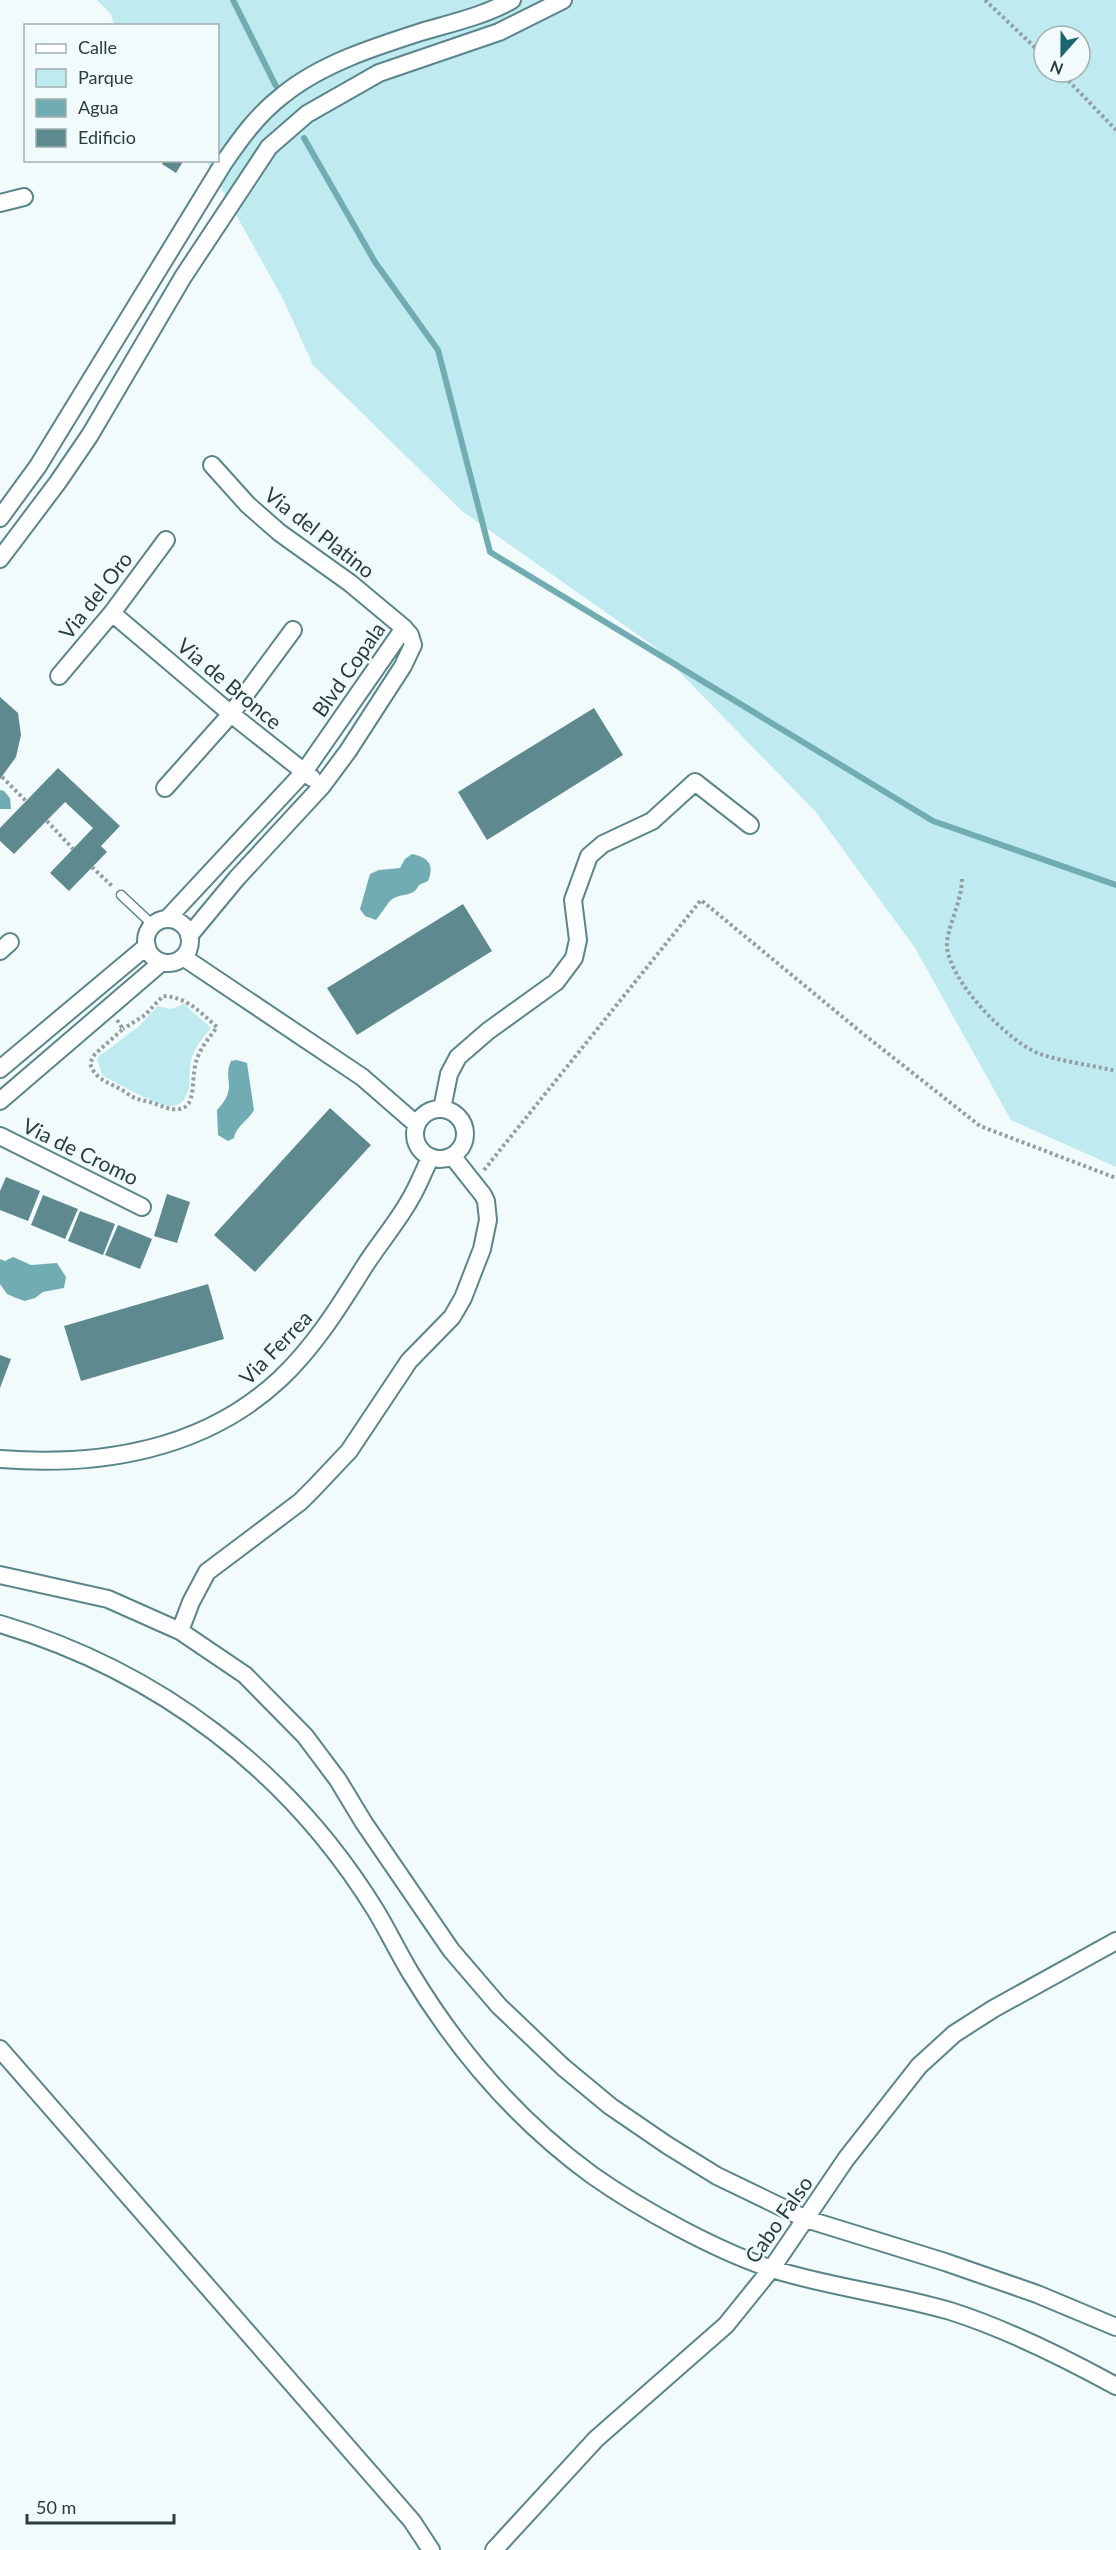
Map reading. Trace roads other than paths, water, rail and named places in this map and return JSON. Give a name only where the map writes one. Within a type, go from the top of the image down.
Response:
[{"type":"street","points":[[0,518],[38,466],[244,133],[282,95],[318,73],[354,56],[485,12],[512,0]]},
{"type":"street","points":[[0,559],[90,435],[183,277],[269,147],[307,114],[380,73],[499,32],[563,0]]},
{"type":"street","points":[[318,73],[334,97]]},
{"type":"street","points":[[244,133],[269,147]]},
{"type":"street","points":[[0,202],[24,197]]},
{"type":"street","name":"Via del Platino","points":[[212,465],[248,505],[280,533],[350,584],[404,628]]},
{"type":"street","name":"Via del Oro","points":[[59,676],[112,613],[166,540]]},
{"type":"street","name":"Via de Bronce","points":[[112,613],[231,714],[322,786]]},
{"type":"street","name":"Blvd Copala","points":[[147,946],[148,931],[160,922],[304,772],[404,628],[412,639],[412,651],[348,751],[322,786],[237,878],[189,936],[188,951],[183,957]]},
{"type":"street","points":[[165,788],[231,714],[293,630]]},
{"type":"street","points":[[442,1109],[449,1074],[458,1058],[488,1031],[556,982],[574,958],[578,940],[573,900],[589,856],[603,844],[652,821],[694,782],[750,825]]},
{"type":"street","points":[[160,922],[181,923],[189,936]]},
{"type":"street","points":[[0,1069],[147,946],[155,958],[162,962],[177,961],[183,957],[362,1077],[416,1124]]},
{"type":"street","points":[[3,1092],[162,962]]},
{"type":"street","points":[[442,1109],[457,1115],[465,1129],[464,1145],[453,1157],[438,1160],[430,1158],[418,1148],[415,1140],[416,1124],[427,1112],[442,1109]]},
{"type":"street","name":"Via de Cromo","points":[[0,1136],[142,1207]]},
{"type":"street","points":[[180,1631],[191,1602],[207,1572],[300,1502],[349,1451],[409,1361],[452,1317],[463,1298],[482,1249],[488,1220],[486,1201],[453,1157]]},
{"type":"street","name":"Via Ferrea","points":[[0,1459],[36,1462],[80,1460],[168,1445],[222,1423],[253,1403],[280,1379],[329,1323],[408,1203],[430,1158]]},
{"type":"street","points":[[0,1575],[108,1599],[180,1631],[245,1674],[305,1736],[338,1780],[451,1950],[499,2006],[563,2067],[610,2106],[717,2176],[806,2219],[1027,2290],[1116,2327]]},
{"type":"street","points":[[0,1624],[33,1633],[91,1656],[146,1686],[205,1723],[253,1761],[300,1810],[336,1854],[375,1910],[451,2034],[496,2090],[544,2135],[592,2175],[642,2206],[704,2239],[772,2268],[951,2312],[1028,2342],[1116,2386]]},
{"type":"street","name":"Cabo Falso","points":[[494,2550],[596,2439],[726,2325],[772,2268],[846,2159],[895,2093],[919,2066],[954,2034],[993,2008],[1116,1941]]},
{"type":"street","points":[[0,2049],[406,2513],[431,2550]]},
{"type":"lane","points":[[121,895],[160,922]]},
{"type":"water","points":[[0,790],[10,798],[11,809],[0,809]]},
{"type":"water","points":[[412,854],[422,857],[429,863],[431,870],[428,881],[419,885],[414,892],[391,900],[376,920],[365,916],[360,909],[370,874],[379,870],[400,868],[405,859]]},
{"type":"water","points":[[231,1061],[247,1063],[254,1110],[237,1130],[234,1138],[228,1141],[218,1135],[217,1110],[224,1102],[229,1090],[228,1074]]},
{"type":"water","points":[[13,1257],[31,1265],[57,1263],[66,1277],[64,1288],[43,1292],[25,1301],[7,1294],[0,1284],[0,1259],[5,1261]]},
{"type":"waterway","points":[[233,0],[276,86]]},
{"type":"waterway","points":[[304,138],[375,262],[438,350],[490,552],[933,821],[1116,885]]}]
